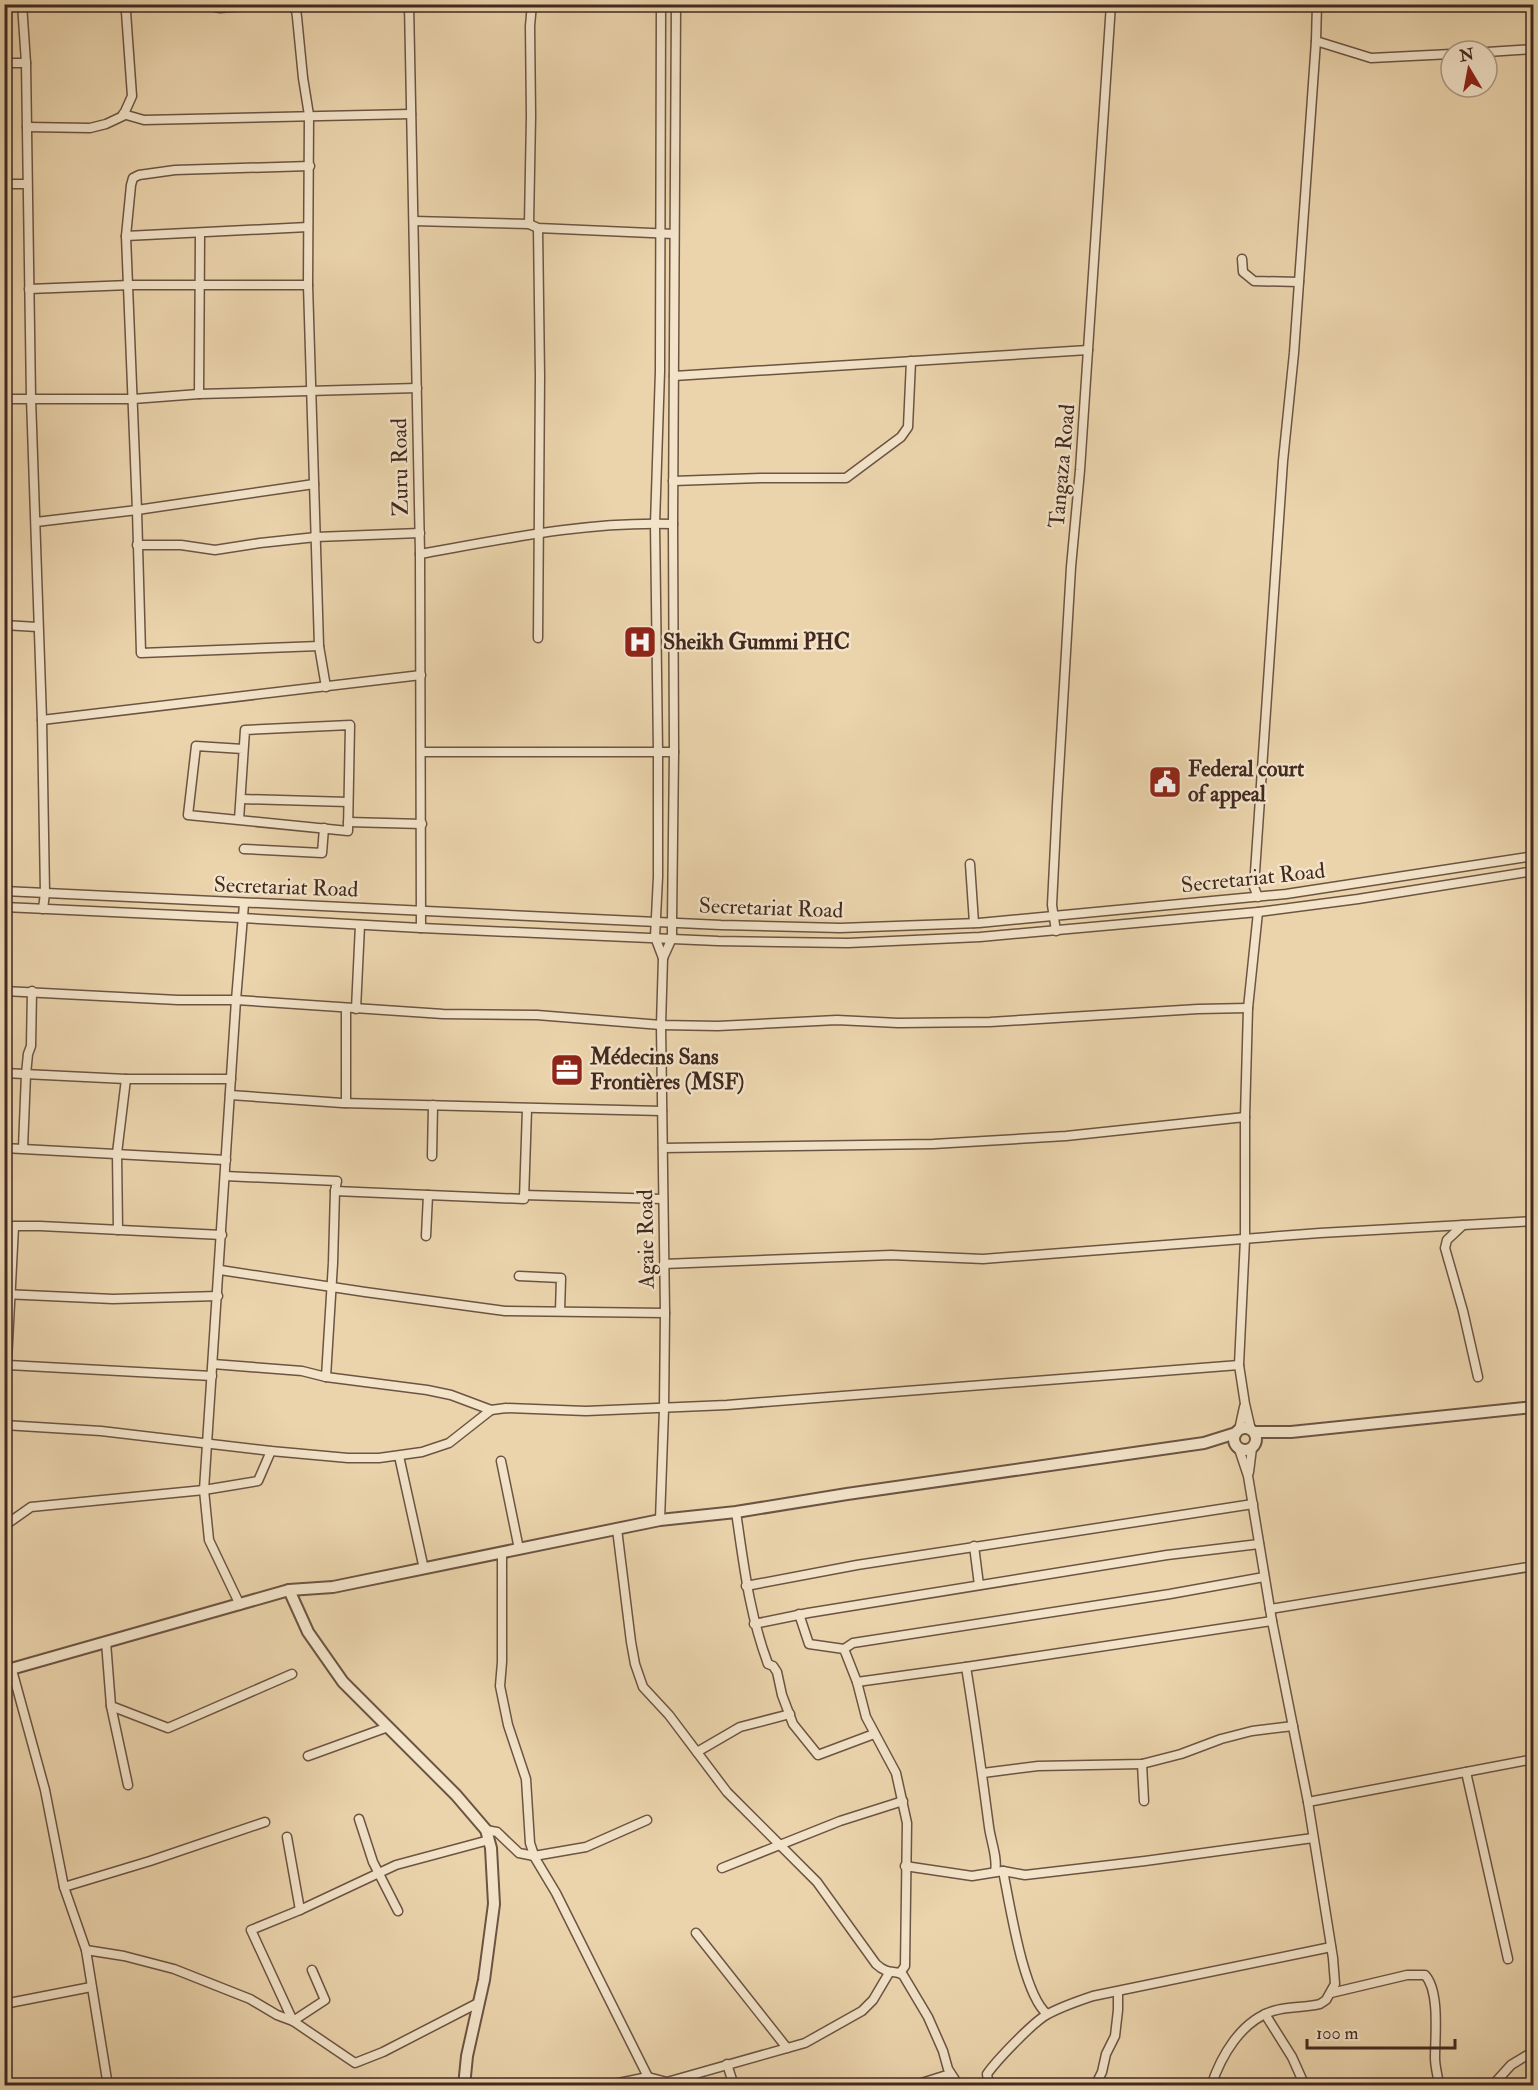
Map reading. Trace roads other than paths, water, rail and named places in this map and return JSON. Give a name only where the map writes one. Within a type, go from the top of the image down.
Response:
[{"type":"street","points":[[41,4],[22,6],[26,63],[31,398],[37,627],[42,720],[45,893],[43,909]]},
{"type":"street","points":[[27,127],[90,128],[119,119],[132,96],[126,12],[130,4]]},
{"type":"street","points":[[199,4],[220,8],[270,4]]},
{"type":"street","points":[[288,4],[296,10],[309,115],[310,391],[319,646],[326,687]]},
{"type":"street","name":"Zuru Road","points":[[410,4],[420,532],[423,824],[421,928]]},
{"type":"street","points":[[529,224],[532,4]]},
{"type":"street","points":[[661,4],[660,371],[655,524],[658,752],[658,878],[655,938],[663,958]]},
{"type":"street","points":[[663,958],[672,938],[676,4]]},
{"type":"street","name":"Tangaza Road","points":[[1056,931],[1052,905],[1071,567],[1111,4]]},
{"type":"street","points":[[1258,897],[1254,887],[1254,876],[1283,461],[1294,353],[1317,4]]},
{"type":"street","points":[[1316,41],[1371,58],[1439,55]]},
{"type":"street","points":[[1499,51],[1533,50]]},
{"type":"street","points":[[4,63],[26,63]]},
{"type":"street","points":[[123,114],[144,120],[411,114]]},
{"type":"street","points":[[660,129],[675,129]]},
{"type":"street","points":[[310,166],[174,170],[139,175],[133,178],[131,185],[126,236],[130,285],[141,653],[319,646]]},
{"type":"street","points":[[4,184],[27,184]]},
{"type":"street","points":[[414,221],[529,224],[538,228],[674,234]]},
{"type":"street","points":[[126,236],[308,227]]},
{"type":"street","points":[[538,228],[538,638]]},
{"type":"street","points":[[199,394],[200,234]]},
{"type":"street","points":[[1242,259],[1243,272],[1254,281],[1299,282]]},
{"type":"street","points":[[29,289],[130,285],[308,285]]},
{"type":"street","points":[[674,376],[1088,350]]},
{"type":"street","points":[[673,481],[846,478],[901,437],[908,427],[911,361]]},
{"type":"street","points":[[4,399],[133,399],[199,394],[417,388]]},
{"type":"street","points":[[36,522],[314,484]]},
{"type":"street","points":[[420,554],[539,533],[636,523],[673,524]]},
{"type":"street","points":[[137,545],[181,544],[215,550],[316,537],[420,532]]},
{"type":"street","points":[[4,626],[37,627]]},
{"type":"street","points":[[42,720],[421,675]]},
{"type":"street","points":[[239,820],[245,730],[350,725],[348,831],[188,815],[196,746],[243,749]]},
{"type":"street","points":[[422,752],[674,752]]},
{"type":"street","points":[[241,798],[348,802]]},
{"type":"street","points":[[348,822],[423,824]]},
{"type":"street","points":[[244,849],[322,853],[324,828]]},
{"type":"street","name":"Secretariat Road","points":[[4,891],[244,904],[840,928],[974,923],[1258,897],[1354,885],[1533,856]]},
{"type":"street","points":[[970,864],[974,923]]},
{"type":"street","name":"Secretariat Road","points":[[4,908],[655,938],[848,943],[980,937],[1258,912],[1358,899],[1533,871]]},
{"type":"street","points":[[240,1605],[209,1540],[204,1490],[244,904]]},
{"type":"street","points":[[1248,1476],[1257,1440],[1252,1431],[1245,1404],[1239,1365],[1245,1239],[1248,1008],[1258,912]]},
{"type":"street","points":[[356,1009],[360,925]]},
{"type":"street","name":"Agaie Road","points":[[660,1520],[665,1313],[661,1025],[663,958]]},
{"type":"street","points":[[4,991],[236,1000],[443,1014],[537,1015],[661,1025],[718,1026],[837,1020],[898,1023],[990,1022],[1248,1008]]},
{"type":"street","points":[[23,1148],[26,1074],[31,1046],[32,992]]},
{"type":"street","points":[[346,1008],[346,1103]]},
{"type":"street","points":[[4,1073],[231,1079]]},
{"type":"street","points":[[118,1230],[117,1153],[126,1078]]},
{"type":"street","points":[[230,1095],[346,1103],[662,1111]]},
{"type":"street","points":[[432,1156],[433,1105]]},
{"type":"street","points":[[334,1191],[524,1199],[527,1109]]},
{"type":"street","points":[[663,1148],[933,1144],[1066,1136],[1245,1117]]},
{"type":"street","points":[[4,1148],[226,1160]]},
{"type":"street","points":[[225,1176],[337,1181],[334,1191],[333,1263],[326,1377]]},
{"type":"street","points":[[426,1236],[429,1195]]},
{"type":"street","points":[[524,1195],[663,1199]]},
{"type":"street","points":[[664,1264],[891,1255],[982,1259],[1245,1239],[1533,1221]]},
{"type":"street","points":[[1463,1225],[1447,1240],[1444,1248],[1463,1311],[1478,1377]]},
{"type":"street","points":[[4,1419],[8,1365],[9,1226],[222,1235]]},
{"type":"street","points":[[220,1270],[505,1311],[665,1313]]},
{"type":"street","points":[[519,1276],[561,1278],[560,1311]]},
{"type":"street","points":[[7,1294],[112,1299],[218,1296]]},
{"type":"street","points":[[213,1364],[302,1371],[326,1377],[451,1395],[491,1410],[506,1408],[586,1411],[664,1409],[1239,1365]]},
{"type":"street","points":[[8,1365],[212,1376]]},
{"type":"street","points":[[1211,2085],[1217,2067],[1227,2050],[1255,2020],[1265,2014],[1280,2010],[1320,2004],[1326,2000],[1335,1984],[1308,1802],[1272,1621],[1248,1476],[1234,1440],[1245,1404]]},
{"type":"street","points":[[108,2085],[86,1950],[64,1887],[45,1790],[8,1670],[289,1590],[333,1587],[660,1520],[736,1512],[1204,1443],[1237,1432],[1242,1428],[1252,1431],[1291,1432],[1533,1407]]},
{"type":"street","points":[[4,1425],[101,1431],[207,1442],[235,1448],[348,1458],[399,1456],[422,1452],[449,1443],[491,1410]]},
{"type":"street","points":[[1204,1443],[1248,1450],[1291,1432]]},
{"type":"street","points":[[4,1526],[31,1507],[204,1490],[258,1481],[271,1451]]},
{"type":"street","points":[[399,1456],[424,1569]]},
{"type":"street","points":[[501,1461],[519,1549]]},
{"type":"street","points":[[746,1586],[856,1565],[1252,1504]]},
{"type":"street","points":[[736,1512],[746,1586],[754,1624],[768,1664],[773,1666],[777,1672],[782,1695],[797,1730],[818,1755],[874,1734]]},
{"type":"street","points":[[617,1529],[631,1642],[635,1664],[643,1687],[669,1715],[727,1792],[817,1882],[868,1955],[884,1972],[900,1973],[908,1982],[928,2017],[950,2074],[959,2085]]},
{"type":"street","points":[[754,1624],[799,1614],[1167,1555],[1259,1544]]},
{"type":"street","points":[[974,1546],[979,1585]]},
{"type":"street","points":[[502,1552],[500,1686],[508,1725],[526,1779],[529,1828],[534,1856],[556,1893],[648,2077]]},
{"type":"street","points":[[1270,1609],[1533,1566]]},
{"type":"street","points":[[799,1614],[809,1644],[844,1649],[853,1643],[1170,1594],[1264,1577]]},
{"type":"street","points":[[289,1590],[308,1632],[343,1682],[456,1795],[487,1835],[494,1873],[494,1904],[489,1948],[467,2056],[464,2085]]},
{"type":"street","points":[[857,1682],[1272,1621]]},
{"type":"street","points":[[106,1642],[111,1706],[128,1785]]},
{"type":"street","points":[[844,1649],[857,1682],[866,1717],[896,1773],[907,1823],[905,1966],[900,1973]]},
{"type":"street","points":[[966,1667],[983,1773],[990,1837],[1024,1967],[1038,2007],[1047,2014]]},
{"type":"street","points":[[111,1706],[168,1728],[292,1674]]},
{"type":"street","points":[[697,1752],[740,1727],[790,1714]]},
{"type":"street","points":[[983,1773],[1038,1766],[1142,1764],[1252,1731],[1293,1726]]},
{"type":"street","points":[[308,1756],[388,1727]]},
{"type":"street","points":[[1308,1802],[1533,1759]]},
{"type":"street","points":[[1142,1764],[1144,1802]]},
{"type":"street","points":[[1466,1772],[1508,1959]]},
{"type":"street","points":[[722,1868],[859,1814],[903,1801]]},
{"type":"street","points":[[358,1819],[374,1862],[398,1911]]},
{"type":"street","points":[[293,2021],[251,1930],[300,1910],[379,1871],[497,1832],[519,1853],[534,1856],[586,1847],[647,1820]]},
{"type":"street","points":[[64,1887],[265,1822]]},
{"type":"street","points":[[287,1837],[300,1910]]},
{"type":"street","points":[[906,1866],[972,1876],[999,1872],[1025,1875],[1313,1838]]},
{"type":"street","points":[[696,1932],[787,2048]]},
{"type":"street","points":[[989,2085],[987,2074],[994,2065],[1047,2014],[1093,1996],[1331,1947]]},
{"type":"street","points":[[86,1950],[124,1956],[174,1969],[250,1999],[277,2015],[293,2021],[355,2063],[384,2052],[478,2003]]},
{"type":"street","points":[[293,2021],[325,2000],[312,1970]]},
{"type":"street","points":[[604,2085],[648,2077],[668,2084],[727,2064],[805,2043],[862,2011],[873,2000],[889,1973]]},
{"type":"street","points":[[1331,1993],[1407,1975],[1425,1975],[1432,1985],[1436,2025],[1435,2061],[1439,2085]]},
{"type":"street","points":[[4,2004],[92,1987]]},
{"type":"street","points":[[1095,2085],[1115,2036],[1119,2010],[1118,1992]]},
{"type":"street","points":[[1265,2014],[1292,2057],[1305,2085]]},
{"type":"street","points":[[1492,2085],[1511,2065],[1533,2051]]},
{"type":"street","points":[[727,2064],[734,2085]]},
{"type":"street","points":[[912,2085],[950,2074]]},
{"type":"street","points":[[518,2085],[525,2085]]},
{"type":"place","name":"Sheikh Gummi PHC","points":[[640,642]]},
{"type":"place","name":"Federal court of appeal","points":[[1165,782]]},
{"type":"place","name":"Médecins Sans Frontières (MSF)","points":[[567,1070]]}]
